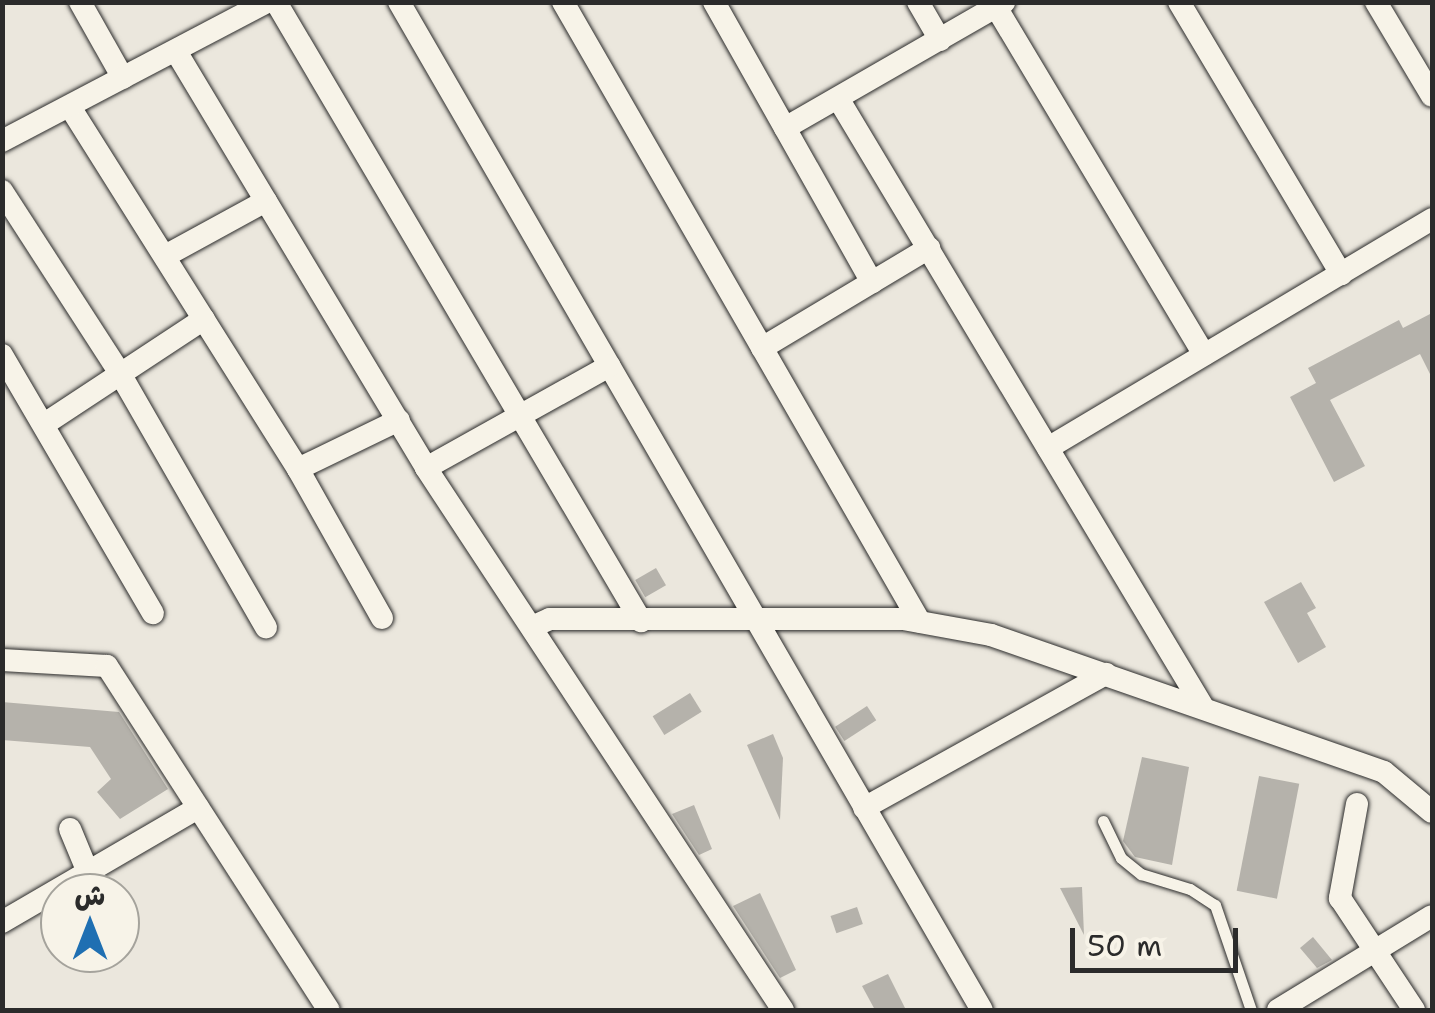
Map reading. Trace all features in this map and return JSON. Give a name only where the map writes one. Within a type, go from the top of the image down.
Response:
[{"type":"street","points":[[80,2],[123,78]]},
{"type":"street","points":[[2,142],[268,2]]},
{"type":"street","points":[[276,2],[641,621]]},
{"type":"street","points":[[399,2],[982,1010]]},
{"type":"street","points":[[563,2],[920,622]]},
{"type":"street","points":[[714,2],[872,282]]},
{"type":"street","points":[[918,2],[940,40]]},
{"type":"street","points":[[1178,2],[1341,274]]},
{"type":"street","points":[[1376,2],[1432,96]]},
{"type":"street","points":[[785,128],[840,100],[1000,5],[1204,355]]},
{"type":"street","points":[[177,53],[426,468],[534,626],[783,1010]]},
{"type":"street","points":[[840,100],[1203,707]]},
{"type":"street","points":[[70,107],[298,469],[382,618]]},
{"type":"street","points":[[2,191],[118,370],[266,627]]},
{"type":"street","points":[[165,256],[266,201]]},
{"type":"street","points":[[1048,448],[1432,220]]},
{"type":"street","points":[[762,348],[928,248]]},
{"type":"street","points":[[46,422],[118,370],[204,319]]},
{"type":"street","points":[[2,354],[46,422],[153,612]]},
{"type":"street","points":[[426,468],[609,366]]},
{"type":"street","points":[[298,469],[398,420]]},
{"type":"street","points":[[534,626],[550,619],[920,622],[991,635],[1384,772],[1432,812]]},
{"type":"street","points":[[2,660],[107,666],[329,1010]]},
{"type":"street","points":[[864,808],[1106,674]]},
{"type":"street","points":[[1357,804],[1340,898],[1414,1010]]},
{"type":"street","points":[[2,922],[198,808]]},
{"type":"street","points":[[70,829],[87,870]]},
{"type":"street","points":[[1278,1010],[1432,916]]},
{"type":"lane","points":[[1102,821],[1120,858],[1141,874],[1190,889],[1214,905],[1251,1010]]},
{"type":"building","points":[[1432,313],[1432,378],[1420,354],[1330,400],[1365,466],[1334,482],[1290,397],[1316,383],[1308,368],[1399,320],[1403,328]]},
{"type":"building","points":[[656,568],[666,585],[645,597],[635,580]]},
{"type":"building","points":[[1301,582],[1316,608],[1307,613],[1326,647],[1298,663],[1264,602]]},
{"type":"building","points":[[690,693],[702,712],[664,735],[653,716]]},
{"type":"building","points":[[2,702],[119,712],[168,789],[120,819],[97,792],[111,779],[90,747],[2,740]]},
{"type":"building","points":[[867,706],[876,720],[844,741],[835,727]]},
{"type":"building","points":[[773,734],[783,758],[780,820],[747,745]]},
{"type":"building","points":[[1142,757],[1189,767],[1172,865],[1135,857],[1123,841]]},
{"type":"building","points":[[1259,776],[1299,784],[1277,899],[1237,891]]},
{"type":"building","points":[[694,805],[712,849],[699,855],[672,814]]},
{"type":"building","points":[[1082,887],[1084,935],[1060,888]]},
{"type":"building","points":[[760,893],[796,970],[780,978],[733,906]]},
{"type":"building","points":[[857,907],[863,924],[836,933],[831,916]]},
{"type":"building","points":[[1313,937],[1332,960],[1317,968],[1300,948]]},
{"type":"building","points":[[888,974],[906,1010],[875,1010],[862,986]]}]
